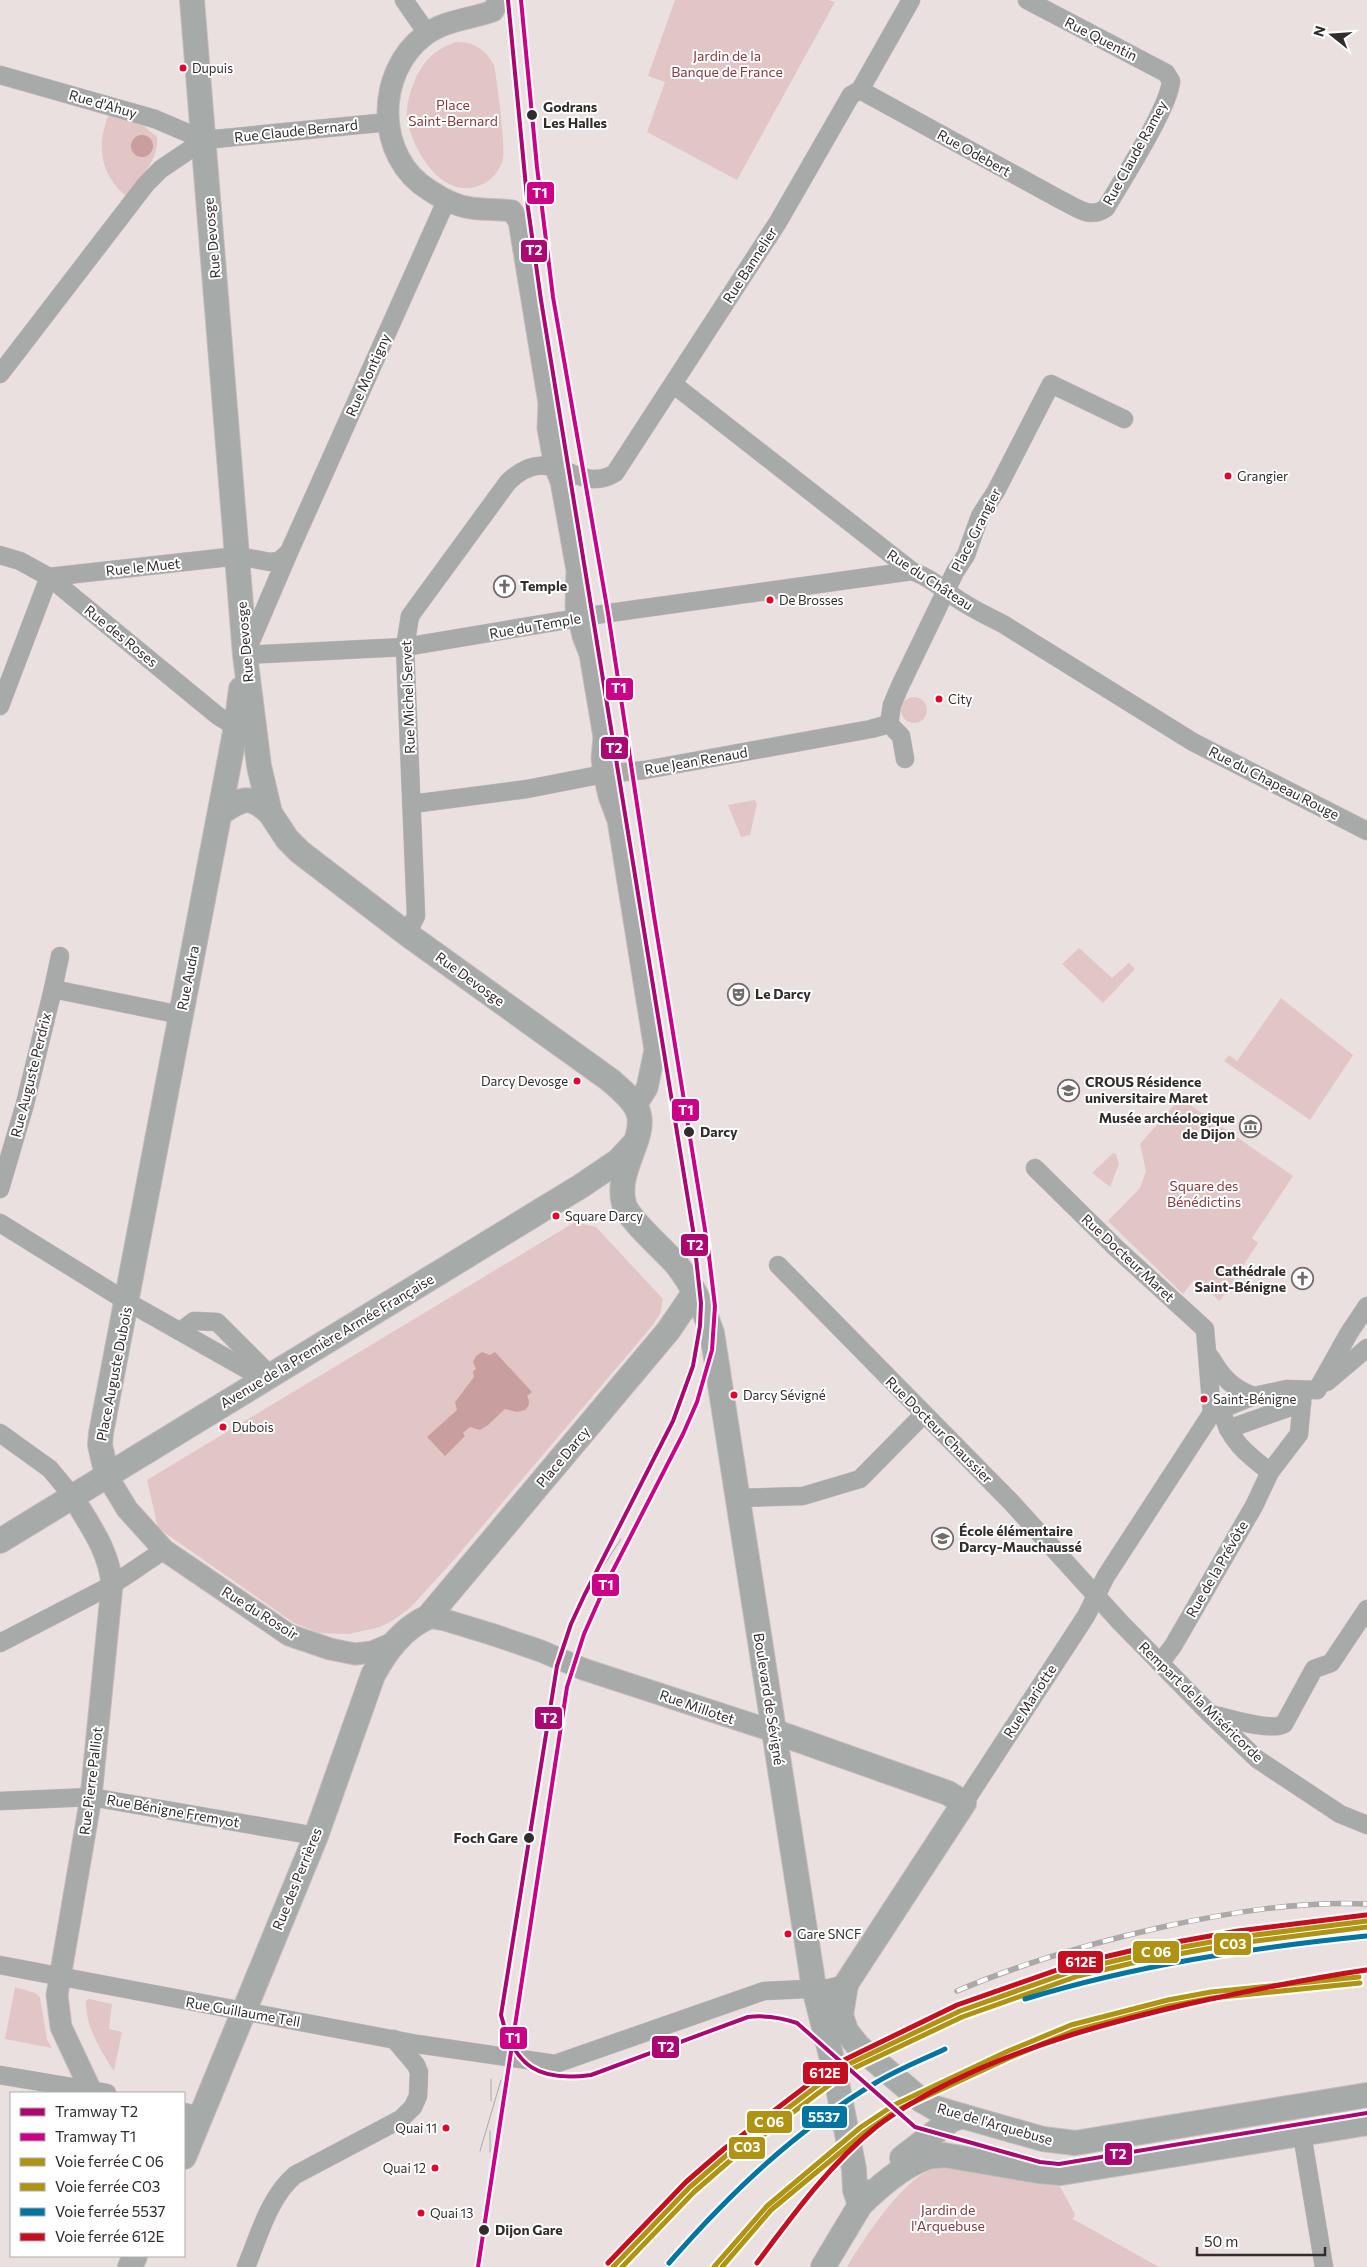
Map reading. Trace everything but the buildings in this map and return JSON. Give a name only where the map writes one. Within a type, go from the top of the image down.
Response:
[{"type":"main road","name":"Rue Devosge","points":[[192,0],[245,655],[259,766],[270,813],[287,839],[300,852],[407,934],[610,1080],[635,1107]]},
{"type":"main road","name":"Rue Audra","points":[[126,1301],[236,727],[245,655]]},
{"type":"main road","points":[[220,813],[234,802],[244,799],[254,801],[270,813]]},
{"type":"main road","points":[[624,1207],[622,1180],[640,1122],[635,1107]]},
{"type":"main road","name":"Avenue de la Première Armée Française","points":[[0,1541],[581,1186],[618,1161],[634,1143]]},
{"type":"main road","points":[[581,1186],[611,1198],[624,1207],[676,1264],[694,1293]]},
{"type":"main road","name":"Boulevard de Sévigné","points":[[694,1293],[712,1333],[816,1998],[833,2063],[854,2169],[855,2190],[860,2205]]},
{"type":"main road","name":"Place Darcy","points":[[428,1617],[668,1332],[694,1293]]},
{"type":"main road","name":"Place Auguste Dubois","points":[[107,1476],[101,1454],[101,1433],[126,1301]]},
{"type":"main road","name":"Rue des Perrières","points":[[185,2152],[192,2114],[242,2012],[316,1836],[373,1675],[393,1643],[418,1621],[428,1617]]},
{"type":"main road","name":"Rue Millotet","points":[[774,1732],[948,1793],[964,1803]]},
{"type":"main road","name":"Rue Mariotte","points":[[846,1984],[964,1803]]},
{"type":"main road","name":"Boulevard de Sévigné","points":[[833,2063],[831,2038],[833,2022],[846,1984]]},
{"type":"main road","name":"Rue de l'Arquebuse","points":[[846,1984],[841,2015],[846,2031],[852,2039],[922,2100],[935,2108],[1044,2139],[1074,2143],[1367,2096]]},
{"type":"main road","points":[[823,2267],[860,2205],[882,2173],[951,2120],[962,2116]]},
{"type":"main road","points":[[860,2205],[873,2192],[912,2164],[930,2156],[944,2155],[1038,2171],[1061,2173],[1367,2123]]},
{"type":"street","points":[[404,0],[427,33]]},
{"type":"street","points":[[499,0],[493,11],[453,22],[427,33],[409,50],[393,79],[389,94],[389,122],[391,138],[401,163],[422,185],[468,208],[512,212],[519,221],[549,403],[548,428],[555,466],[561,481],[577,570],[576,607],[590,654],[604,737],[602,758],[604,774],[608,796],[618,820],[655,1050],[647,1088],[635,1107]]},
{"type":"street","name":"Rue Bannelier","points":[[555,466],[588,480],[605,479],[614,473],[781,217],[851,96],[860,90],[910,0]]},
{"type":"street","name":"Rue Quentin","points":[[1027,0],[1166,73],[1170,81]]},
{"type":"street","name":"Rue d'Ahuy","points":[[0,75],[155,119],[204,140]]},
{"type":"street","name":"Rue Claude Ramey","points":[[1088,214],[1098,214],[1106,208],[1166,99],[1170,81]]},
{"type":"street","name":"Rue Odebert","points":[[860,90],[1088,214]]},
{"type":"street","name":"Rue Claude Bernard","points":[[204,140],[389,122]]},
{"type":"street","points":[[0,374],[146,184],[161,169],[204,140]]},
{"type":"street","name":"Rue Montigny","points":[[245,655],[447,199]]},
{"type":"street","name":"Rue du Château","points":[[673,384],[912,571],[930,578],[945,591],[1181,733]]},
{"type":"street","name":"Place Grangier","points":[[890,724],[892,705],[945,591],[966,555],[980,516],[996,491],[1050,384],[1124,419]]},
{"type":"street","name":"Rue Michel Servet","points":[[407,934],[416,916],[405,647],[410,616],[508,482],[526,468],[555,466]]},
{"type":"street","points":[[238,556],[270,562],[279,561],[289,552]]},
{"type":"street","name":"Rue des Roses","points":[[0,555],[20,561],[49,577],[218,716],[236,727]]},
{"type":"street","name":"Rue le Muet","points":[[49,577],[238,556]]},
{"type":"street","name":"Rue du Temple","points":[[245,655],[405,647],[602,614],[912,571]]},
{"type":"street","points":[[0,706],[49,577]]},
{"type":"street","points":[[890,724],[901,736],[904,759]]},
{"type":"street","name":"Rue Jean Renaud","points":[[412,804],[527,789],[604,774],[645,770],[773,748],[890,724]]},
{"type":"street","name":"Rue du Chapeau Rouge","points":[[1181,733],[1193,742],[1367,831]]},
{"type":"street","name":"Rue Auguste Perdrix","points":[[0,1189],[25,1104],[60,956]]},
{"type":"street","points":[[53,989],[181,1015]]},
{"type":"street","name":"Rue Docteur Maret","points":[[1035,1168],[1116,1248],[1205,1329],[1215,1413],[1224,1421],[1240,1448],[1270,1472]]},
{"type":"street","points":[[0,1223],[126,1301]]},
{"type":"street","name":"Rue Docteur Chaussier","points":[[778,1265],[923,1415],[1012,1503],[1097,1596]]},
{"type":"street","name":"Place Auguste Dubois","points":[[126,1301],[267,1377]]},
{"type":"street","points":[[1307,1395],[1367,1306]]},
{"type":"street","points":[[181,1331],[194,1321],[217,1322],[267,1377]]},
{"type":"street","points":[[1228,1429],[1307,1395],[1367,1348]]},
{"type":"street","name":"Rue Docteur Maret","points":[[1209,1353],[1218,1370],[1231,1385],[1240,1391],[1254,1396]]},
{"type":"street","points":[[1215,1413],[1254,1396],[1287,1389],[1307,1395]]},
{"type":"street","name":"Rue de la Prévôte","points":[[1160,1662],[1172,1646],[1254,1506],[1270,1472],[1299,1434],[1307,1395]]},
{"type":"street","name":"Rue Mariotte","points":[[964,1803],[1097,1596],[1106,1576],[1215,1413]]},
{"type":"street","points":[[738,1498],[803,1496],[860,1479],[923,1415]]},
{"type":"street","points":[[0,1433],[50,1468],[73,1497]]},
{"type":"street","name":"Rue du Rosoir","points":[[107,1476],[128,1509],[164,1550],[289,1635],[307,1642],[355,1654],[372,1652],[393,1643]]},
{"type":"street","name":"Rue Pierre Palliot","points":[[73,1497],[104,1548],[112,1585],[92,1797],[57,1995],[62,2027],[96,2092]]},
{"type":"street","points":[[0,1644],[112,1585],[164,1550]]},
{"type":"street","name":"Rempart de la Miséricorde","points":[[1097,1596],[1210,1714],[1257,1759],[1340,1814],[1367,1825]]},
{"type":"street","points":[[1210,1714],[1269,1727],[1280,1727],[1284,1724],[1314,1669],[1331,1663],[1367,1609]]},
{"type":"street","name":"Rue Millotet","points":[[428,1617],[445,1620],[491,1634],[541,1651],[583,1669],[774,1732]]},
{"type":"street","name":"Rue Bénigne Fremyot","points":[[0,1801],[92,1797],[316,1836]]},
{"type":"street","name":"Rue Guillaume Tell","points":[[0,1965],[242,2012],[458,2051],[545,2063],[566,2062],[764,1991],[787,1990],[816,1998]]},
{"type":"street","points":[[816,1998],[836,1987],[846,1984]]},
{"type":"street","points":[[246,2267],[276,2196],[285,2183],[295,2174],[401,2119],[413,2107],[418,2096],[419,2072],[416,2065],[394,2039]]},
{"type":"street","points":[[0,2075],[96,2092]]},
{"type":"street","points":[[1302,2134],[1324,2267]]},
{"type":"street","points":[[263,2259],[263,2249],[281,2199],[289,2188],[298,2180],[333,2161],[346,2148]]},
{"type":"green space","name":"Jardin de la Banque de France","points":[[675,0],[828,0],[835,2],[737,180],[647,132],[665,82],[648,76]]},
{"type":"green space","name":"Place Saint-Bernard","points":[[456,42],[474,45],[487,55],[494,65],[499,98],[503,159],[494,176],[485,183],[471,188],[457,187],[445,181],[434,172],[416,146],[407,119],[409,97],[420,70],[434,53]]},
{"type":"green space","points":[[109,114],[144,126],[157,137],[157,146],[152,161],[126,196],[111,178],[103,158],[103,137]]},
{"type":"green space","points":[[914,697],[923,701],[927,710],[923,719],[914,723],[905,719],[901,710],[905,701]]},
{"type":"green space","points":[[755,800],[757,804],[750,835],[741,837],[728,805]]},
{"type":"green space","points":[[1079,948],[1112,978],[1129,963],[1135,969],[1103,1003],[1062,964]]},
{"type":"green space","points":[[1281,998],[1353,1055],[1310,1120],[1224,1061],[1229,1055],[1237,1061]]},
{"type":"green space","name":"Square des Bénédictins","points":[[1180,1098],[1293,1176],[1252,1238],[1258,1243],[1220,1301],[1194,1280],[1183,1294],[1108,1221],[1140,1188],[1146,1171],[1140,1144]]},
{"type":"green space","points":[[1113,1153],[1116,1154],[1119,1164],[1110,1187],[1092,1173]]},
{"type":"green space","name":"Square Darcy","points":[[575,1222],[596,1227],[663,1299],[660,1314],[652,1326],[452,1562],[410,1608],[380,1627],[349,1634],[319,1633],[294,1623],[158,1528],[147,1480]]},
{"type":"green space","points":[[15,1987],[35,1993],[40,1997],[47,2040],[52,2048],[5,2039]]},
{"type":"green space","points":[[89,1999],[112,2004],[109,2029],[122,2032],[114,2071],[99,2047],[91,2029],[86,2010],[86,2001]]},
{"type":"green space","name":"Jardin de l'Arquebuse","points":[[940,2167],[1058,2183],[1075,2214],[1073,2219],[1159,2267],[847,2267],[875,2224],[901,2193],[914,2180],[927,2171]]},
{"type":"shaded area","points":[[142,135],[150,138],[153,146],[150,154],[142,157],[134,154],[131,146],[134,138]]},
{"type":"shaded area","points":[[482,1352],[490,1355],[495,1352],[532,1392],[527,1396],[529,1405],[525,1410],[517,1412],[505,1409],[480,1430],[470,1427],[463,1433],[465,1436],[445,1456],[427,1437],[457,1410],[455,1402],[474,1377],[473,1371],[476,1369],[473,1362],[476,1356]]},
{"type":"tram line","name":"T2","points":[[508,0],[528,208],[541,300],[693,1230],[701,1303],[700,1326],[693,1366],[673,1421],[584,1596],[571,1624],[557,1666],[501,2015],[506,2033],[521,2059],[531,2067],[543,2073],[573,2077],[591,2075],[748,2017],[767,2016],[785,2019],[797,2023],[915,2127],[1040,2162],[1059,2164],[1367,2113]]},
{"type":"tram line","name":"T1","points":[[478,2267],[567,1687],[584,1634],[607,1582],[683,1434],[697,1402],[712,1350],[715,1306],[708,1248],[654,916],[608,613],[553,297],[537,167],[521,0]]},
{"type":"tram line","points":[[584,1596],[621,1539]]},
{"type":"tram line","points":[[491,2079],[491,2101]]},
{"type":"tram line","points":[[480,2151],[501,2080]]},
{"type":"tram line","points":[[490,2131],[490,2152]]},
{"type":"railway","points":[[957,1991],[1008,1971],[1060,1954],[1167,1926],[1217,1916],[1291,1906],[1367,1904]]},
{"type":"transit line","points":[[613,2267],[690,2187],[728,2154],[813,2089],[847,2065],[960,2011],[1076,1970],[1144,1954],[1239,1937],[1367,1921]]},
{"type":"transit line","points":[[714,2267],[767,2206],[861,2127],[894,2105],[1006,2052],[1071,2025],[1168,2000],[1211,1992],[1359,1977]]},
{"type":"rail line","name":"612E","points":[[608,2263],[686,2182],[724,2149],[809,2084],[844,2060],[957,2005],[1074,1964],[1143,1948],[1238,1931],[1366,1915]]},
{"type":"rail line","name":"C03","points":[[622,2267],[694,2192],[732,2159],[817,2094],[850,2070],[962,2017],[1078,1976],[1145,1960],[1240,1943],[1367,1927]]},
{"type":"rail line","name":"5537","points":[[1025,1999],[1109,1976],[1194,1959],[1366,1936]]},
{"type":"rail line","name":"612E","points":[[757,2263],[812,2191],[859,2142],[894,2114],[951,2082],[1037,2046],[1097,2027],[1188,2004],[1254,1990],[1366,1970]]},
{"type":"rail line","name":"C03","points":[[722,2267],[771,2210],[865,2132],[897,2110],[1009,2058],[1073,2031],[1169,2006],[1212,1998],[1360,1983]]},
{"type":"rail line","name":"5537","points":[[669,2263],[741,2187],[792,2141],[819,2120],[877,2082],[945,2049]]},
{"type":"place","name":"Dupuis","points":[[183,68]]},
{"type":"place","name":"Godrans Les Halles","points":[[532,115]]},
{"type":"place","name":"Grangier","points":[[1228,476]]},
{"type":"place","name":"Temple","points":[[504,586]]},
{"type":"place","name":"De Brosses","points":[[770,600]]},
{"type":"place","name":"City","points":[[939,699]]},
{"type":"place","name":"Le Darcy","points":[[739,994]]},
{"type":"place","name":"Darcy Devosge","points":[[577,1081]]},
{"type":"place","name":"CROUS Résidence universitaire Maret","points":[[1069,1090]]},
{"type":"place","name":"Musée archéologique de Dijon","points":[[1251,1126]]},
{"type":"place","name":"Darcy","points":[[689,1132]]},
{"type":"place","name":"Square Darcy","points":[[556,1216]]},
{"type":"place","name":"Cathédrale Saint-Bénigne","points":[[1302,1279]]},
{"type":"place","name":"Darcy Sévigné","points":[[734,1395]]},
{"type":"place","name":"Saint-Bénigne","points":[[1204,1399]]},
{"type":"place","name":"Dubois","points":[[223,1427]]},
{"type":"place","name":"École élémentaire Darcy-Mauchaussé","points":[[943,1539]]},
{"type":"place","name":"Foch Gare","points":[[529,1838]]},
{"type":"place","name":"Gare SNCF","points":[[788,1934]]},
{"type":"place","name":"Quai 11","points":[[446,2128]]},
{"type":"place","name":"Quai 12","points":[[435,2168]]},
{"type":"place","name":"Quai 13","points":[[421,2213]]},
{"type":"place","name":"Dijon Gare","points":[[484,2230]]}]
